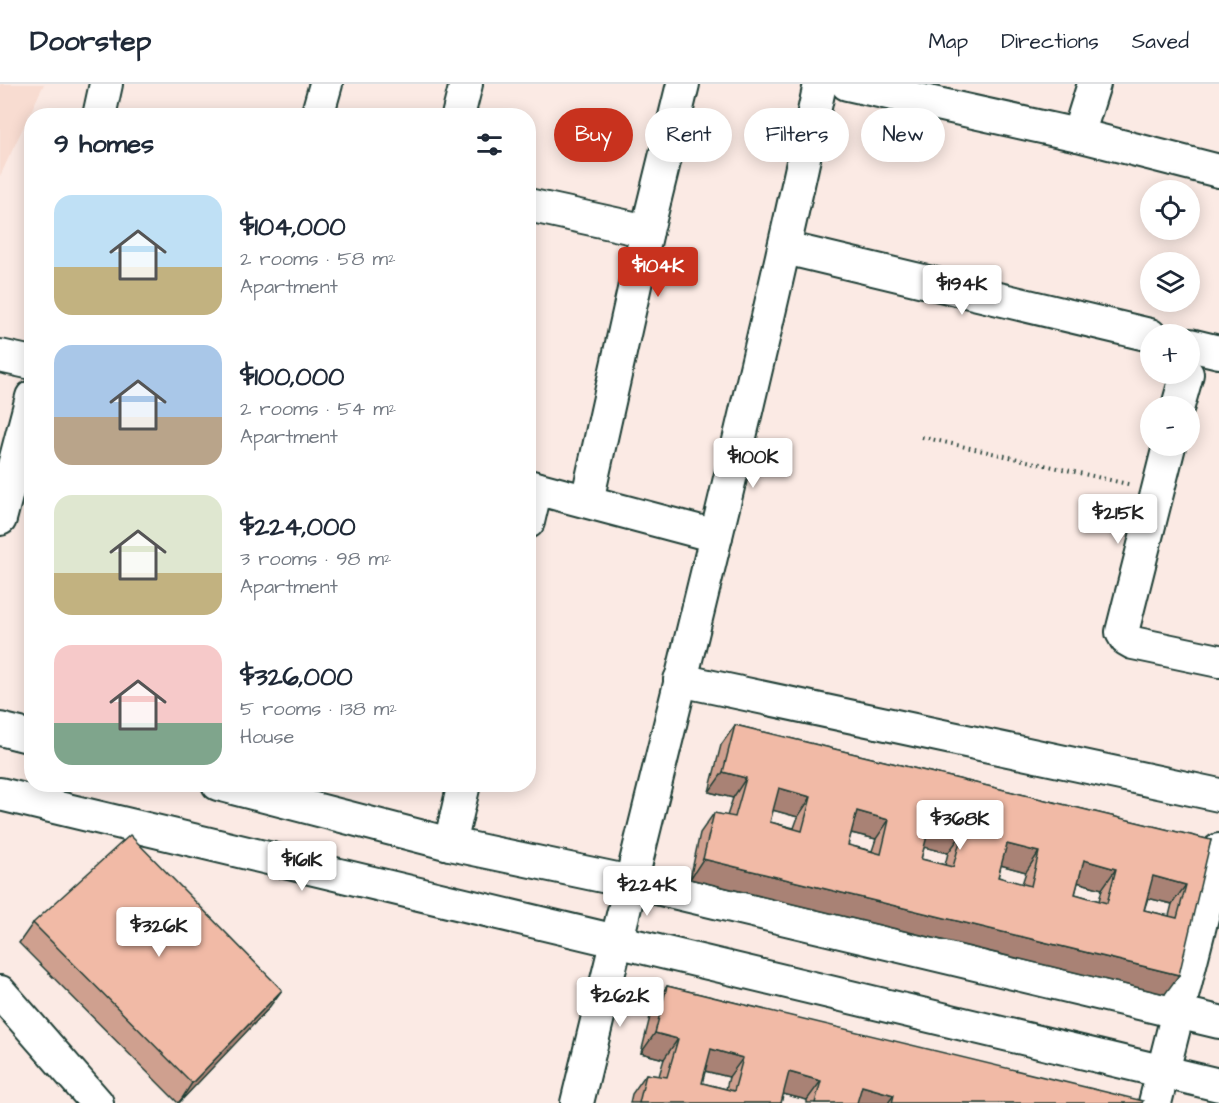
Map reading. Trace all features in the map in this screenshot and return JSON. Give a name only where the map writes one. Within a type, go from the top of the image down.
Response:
[{"type":"street","points":[[101,108],[106,84]]},
{"type":"street","points":[[319,108],[326,84]]},
{"type":"street","points":[[460,108],[466,84]]},
{"type":"street","points":[[587,501],[647,231],[683,84]]},
{"type":"street","points":[[577,1103],[785,248],[820,84]]},
{"type":"street","points":[[847,84],[1078,135],[1219,171]]},
{"type":"street","points":[[1078,135],[1094,84]]},
{"type":"street","points":[[536,207],[647,231]]},
{"type":"street","points":[[785,248],[1140,334]]},
{"type":"street","points":[[0,356],[24,361]]},
{"type":"street","points":[[0,519],[24,428]]},
{"type":"street","points":[[1166,456],[1122,632],[1126,639],[1133,643],[1219,661]]},
{"type":"street","points":[[536,488],[716,536]]},
{"type":"street","points":[[680,680],[1219,795]]},
{"type":"street","points":[[0,729],[24,735]]},
{"type":"street","points":[[249,792],[450,844],[630,882],[1219,1022]]},
{"type":"street","points":[[450,844],[462,792]]},
{"type":"street","points":[[0,794],[1219,1085]]},
{"type":"street","points":[[1155,1103],[1219,850]]},
{"type":"street","points":[[0,992],[97,1103]]},
{"type":"path","points":[[922,437],[1157,491]]},
{"type":"shaded area","points":[[0,84],[44,84],[33,108],[24,108],[24,126],[0,176]]},
{"type":"building","points":[[735,725],[1211,840],[1179,975],[703,859],[714,813],[735,817],[746,778],[723,772]],"holes":[[[779,788],[811,797],[802,831],[770,822]],[[857,811],[889,820],[881,854],[848,845]],[[930,825],[962,834],[953,867],[921,859]],[[1007,844],[1039,852],[1031,886],[998,877]],[[1084,860],[1116,869],[1107,903],[1075,894]],[[1153,876],[1186,885],[1177,918],[1144,910]]]},
{"type":"building","points":[[130,835],[282,990],[192,1083],[33,923]]},
{"type":"building","points":[[667,986],[1143,1101],[1142,1103],[892,1103],[894,1095],[862,1086],[857,1103],[815,1103],[821,1081],[789,1072],[781,1103],[639,1103],[646,1074],[667,1077],[678,1039],[655,1033]],"holes":[[[711,1049],[743,1058],[734,1091],[702,1083]]]}]
